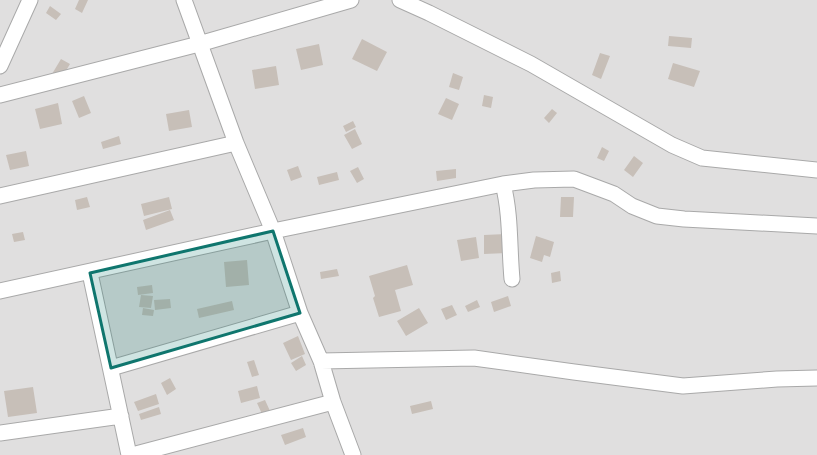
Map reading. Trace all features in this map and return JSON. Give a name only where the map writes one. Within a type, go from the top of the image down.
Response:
[{"type":"street","points":[[0,66],[30,0]]},
{"type":"street","points":[[184,0],[236,143],[273,231],[300,313],[321,361],[333,402],[353,455]]},
{"type":"street","points":[[0,95],[199,44],[351,0]]},
{"type":"street","points":[[400,0],[432,6],[672,145],[702,158],[817,170]]},
{"type":"street","points":[[0,196],[236,143]]},
{"type":"street","points":[[0,291],[90,273],[273,231],[503,184],[534,180],[574,179],[614,194],[632,206],[657,216],[684,219],[817,226]]},
{"type":"street","points":[[503,184],[510,220],[512,279]]},
{"type":"street","points":[[90,273],[130,455],[333,402]]},
{"type":"street","points":[[111,368],[300,313]]},
{"type":"street","points":[[321,361],[474,358],[683,386],[777,379],[817,378]]},
{"type":"street","points":[[0,433],[121,416]]},
{"type":"highlighted area","points":[[273,231],[300,313],[111,368],[90,273]]},
{"type":"shaded area","points":[[0,0],[817,0],[817,455],[0,455]]},
{"type":"building","points":[[79,0],[88,0],[82,13],[75,9]]},
{"type":"building","points":[[50,6],[61,14],[56,20],[46,13]]},
{"type":"building","points":[[669,36],[692,38],[691,48],[668,46]]},
{"type":"building","points":[[362,39],[387,52],[377,71],[352,59]]},
{"type":"building","points":[[319,44],[323,65],[301,70],[296,49]]},
{"type":"building","points":[[600,53],[610,56],[601,79],[592,75]]},
{"type":"building","points":[[61,59],[70,64],[61,79],[52,74]]},
{"type":"building","points":[[673,63],[700,71],[694,87],[668,79]]},
{"type":"building","points":[[276,66],[279,85],[255,89],[252,70]]},
{"type":"building","points":[[453,73],[463,77],[459,90],[449,87]]},
{"type":"building","points":[[484,95],[493,97],[491,108],[482,106]]},
{"type":"building","points":[[84,96],[91,113],[79,118],[72,101]]},
{"type":"building","points":[[446,98],[459,104],[452,120],[438,114]]},
{"type":"building","points":[[58,103],[62,124],[40,129],[35,109]]},
{"type":"building","points":[[552,109],[557,113],[549,123],[544,118]]},
{"type":"building","points":[[189,110],[192,127],[169,131],[166,114]]},
{"type":"building","points":[[353,121],[356,127],[346,132],[343,126]]},
{"type":"building","points":[[355,129],[362,144],[352,149],[344,135]]},
{"type":"building","points":[[119,136],[121,144],[103,149],[101,142]]},
{"type":"building","points":[[602,147],[609,151],[604,161],[597,158]]},
{"type":"building","points":[[26,151],[29,166],[10,170],[6,155]]},
{"type":"building","points":[[634,156],[643,163],[633,177],[624,170]]},
{"type":"building","points":[[298,166],[302,177],[291,181],[287,170]]},
{"type":"building","points":[[358,167],[364,179],[357,183],[350,171]]},
{"type":"building","points":[[456,169],[456,178],[437,181],[436,171]]},
{"type":"building","points":[[337,172],[339,180],[319,185],[317,177]]},
{"type":"building","points":[[87,197],[90,207],[77,210],[75,200]]},
{"type":"building","points":[[169,197],[172,209],[144,216],[141,204]]},
{"type":"building","points":[[561,197],[574,197],[573,217],[560,217]]},
{"type":"building","points":[[170,210],[174,220],[146,230],[143,220]]},
{"type":"building","points":[[23,232],[25,240],[14,242],[12,234]]},
{"type":"building","points":[[506,234],[507,253],[484,254],[484,235]]},
{"type":"building","points":[[536,236],[554,242],[550,257],[544,255],[542,262],[530,258]]},
{"type":"building","points":[[476,237],[479,258],[461,261],[457,240]]},
{"type":"building","points":[[247,260],[249,285],[226,287],[224,262]]},
{"type":"building","points":[[407,265],[413,285],[395,290],[401,311],[379,317],[373,298],[375,296],[369,276]]},
{"type":"building","points":[[337,269],[339,276],[321,279],[320,272]]},
{"type":"building","points":[[560,271],[561,281],[552,283],[551,273]]},
{"type":"building","points":[[152,285],[153,293],[138,295],[137,287]]},
{"type":"building","points":[[141,295],[153,296],[151,308],[139,307]]},
{"type":"building","points":[[508,296],[511,306],[494,312],[491,302]]},
{"type":"building","points":[[170,299],[171,308],[155,310],[154,300]]},
{"type":"building","points":[[477,300],[480,307],[468,312],[465,306]]},
{"type":"building","points":[[232,301],[234,310],[199,318],[197,309]]},
{"type":"building","points":[[452,305],[457,315],[446,320],[441,309]]},
{"type":"building","points":[[143,308],[154,310],[153,316],[142,315]]},
{"type":"building","points":[[419,308],[428,323],[406,336],[397,321]]},
{"type":"building","points":[[298,336],[305,354],[291,360],[283,343]]},
{"type":"building","points":[[302,356],[306,365],[296,371],[291,363]]},
{"type":"building","points":[[254,360],[259,375],[252,377],[247,362]]},
{"type":"building","points":[[170,378],[176,389],[167,395],[161,383]]},
{"type":"building","points":[[257,386],[260,398],[241,403],[238,391]]},
{"type":"building","points":[[33,387],[37,413],[8,417],[4,391]]},
{"type":"building","points":[[156,394],[159,404],[138,411],[134,402]]},
{"type":"building","points":[[265,400],[270,411],[262,414],[257,403]]},
{"type":"building","points":[[431,401],[433,409],[412,414],[410,406]]},
{"type":"building","points":[[159,407],[161,414],[141,420],[139,414]]},
{"type":"building","points":[[303,428],[306,437],[285,445],[281,435]]}]
